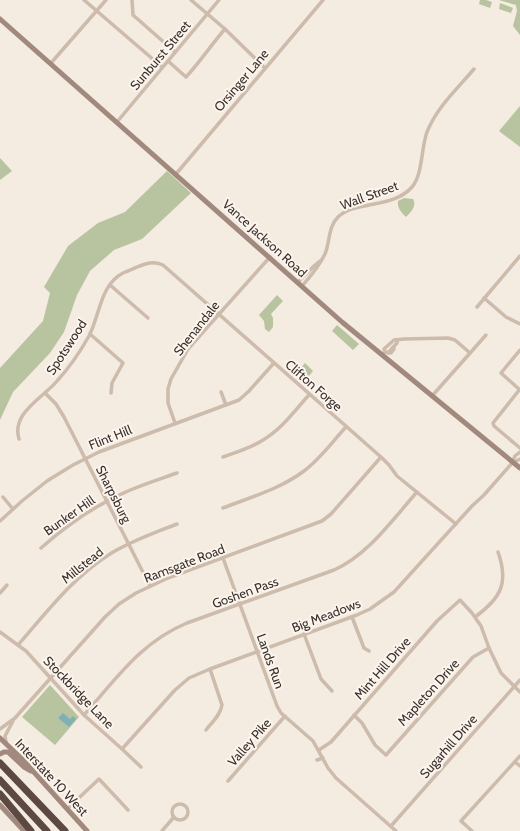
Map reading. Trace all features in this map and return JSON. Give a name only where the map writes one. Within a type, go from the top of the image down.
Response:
[{"type":"highway","points":[[0,762],[65,831]]},
{"type":"highway","points":[[0,780],[47,831]]},
{"type":"highway","points":[[0,794],[31,831]]},
{"type":"main road","name":"Vance Jackson Road","points":[[0,19],[52,63],[342,322],[385,353],[432,396],[520,468]]},
{"type":"main road","name":"Interstate 10 West","points":[[0,738],[87,831]]},
{"type":"main road","points":[[1,753],[8,752],[24,767],[34,773]]},
{"type":"main road","points":[[0,805],[24,831]]},
{"type":"street","points":[[84,0],[162,67]]},
{"type":"street","points":[[52,63],[106,0]]},
{"type":"street","points":[[132,0],[133,15],[175,52]]},
{"type":"street","points":[[191,0],[225,29],[265,68]]},
{"type":"street","name":"Sunburst Street","points":[[117,122],[219,0]]},
{"type":"street","name":"Orsinger Lane","points":[[176,174],[322,0]]},
{"type":"street","points":[[168,61],[186,77],[198,64],[208,48],[225,29]]},
{"type":"street","name":"Wall Street","points":[[300,284],[319,266],[326,250],[332,227],[338,217],[353,210],[396,198],[407,192],[412,187],[419,173],[423,145],[433,120],[441,107],[474,69]]},
{"type":"street","name":"Shenandale","points":[[175,423],[167,399],[167,392],[170,382],[188,349],[270,257]]},
{"type":"street","points":[[477,307],[519,259]]},
{"type":"street","name":"Clifton Forge","points":[[157,262],[381,457],[397,476],[456,524]]},
{"type":"street","name":"Spotswood","points":[[20,439],[18,431],[22,416],[29,407],[58,381],[90,334],[103,296],[110,285],[124,273],[147,263],[157,262]]},
{"type":"street","points":[[110,285],[148,318]]},
{"type":"street","points":[[484,298],[506,317],[520,324]]},
{"type":"street","points":[[90,334],[124,363],[112,383],[111,393]]},
{"type":"street","points":[[432,396],[486,335]]},
{"type":"street","points":[[397,340],[397,343],[393,347],[394,350],[391,353],[385,353],[384,349],[387,345],[394,340],[404,338],[448,338],[455,340],[470,353]]},
{"type":"street","points":[[520,350],[502,373],[520,389],[493,423],[494,426],[520,448]]},
{"type":"street","name":"Flint Hill","points":[[0,521],[13,508],[47,481],[85,459],[114,445],[239,400],[274,363]]},
{"type":"street","points":[[221,392],[226,405]]},
{"type":"street","name":"Sharpsburg","points":[[45,393],[60,410],[64,417],[150,586]]},
{"type":"street","points":[[224,456],[256,444],[271,435],[284,424],[309,395]]},
{"type":"street","points":[[223,508],[268,491],[293,479],[314,462],[346,427]]},
{"type":"street","name":"Big Meadows","points":[[122,749],[175,690],[189,678],[257,651],[352,617],[370,609],[394,592],[484,495],[512,463],[515,456],[520,452]]},
{"type":"street","name":"Ramsgate Road","points":[[0,729],[14,718],[105,617],[119,604],[150,586],[322,521],[331,514],[381,457]]},
{"type":"street","name":"Big Meadows","points":[[512,463],[520,459]]},
{"type":"street","name":"Bunker Hill","points":[[41,548],[80,516],[107,501],[128,491],[177,473]]},
{"type":"street","name":"Goshen Pass","points":[[84,715],[132,661],[153,642],[177,628],[334,570],[350,562],[364,551],[417,492]]},
{"type":"street","points":[[3,497],[13,508]]},
{"type":"street","name":"Millstead","points":[[18,645],[78,578],[109,555],[129,544],[178,524]]},
{"type":"street","points":[[498,552],[503,570],[502,585],[493,602],[475,617],[483,631],[501,673],[520,692]]},
{"type":"street","name":"Lands Run","points":[[223,558],[277,706],[285,716],[309,737],[319,750],[336,778],[396,831]]},
{"type":"street","points":[[0,592],[6,585]]},
{"type":"street","name":"Mint Hill Drive","points":[[319,750],[331,742],[437,621],[460,600],[475,617]]},
{"type":"street","points":[[352,617],[364,648],[369,651]]},
{"type":"street","name":"Stockbridge Lane","points":[[0,632],[28,654],[84,715],[141,767]]},
{"type":"street","points":[[304,634],[321,679],[332,691]]},
{"type":"street","name":"Mapleton Drive","points":[[354,715],[362,722],[375,745],[386,755],[472,657],[489,648]]},
{"type":"street","points":[[206,730],[218,716],[222,705],[210,669]]},
{"type":"street","name":"Sugarhill Drive","points":[[391,826],[520,680]]},
{"type":"street","name":"Valley Pike","points":[[228,781],[285,716]]},
{"type":"street","name":"Ramsgate Road","points":[[6,744],[5,736],[14,718]]},
{"type":"street","points":[[472,831],[461,822],[520,756]]},
{"type":"street","points":[[317,760],[323,758]]},
{"type":"street","points":[[515,762],[520,766]]},
{"type":"street","points":[[67,808],[99,778],[128,810]]},
{"type":"street","points":[[180,803],[186,806],[188,812],[185,818],[179,820],[174,817],[172,811],[174,806],[180,803]]},
{"type":"street","points":[[162,831],[174,817]]},
{"type":"green space","points":[[480,0],[492,2],[490,8],[479,4]]},
{"type":"green space","points":[[499,0],[520,0],[520,35],[513,26],[517,11],[516,5]]},
{"type":"green space","points":[[500,3],[513,8],[511,13],[499,9]]},
{"type":"green space","points":[[520,106],[520,147],[499,131]]},
{"type":"green space","points":[[0,158],[12,171],[0,180]]},
{"type":"green space","points":[[167,171],[191,193],[142,239],[114,250],[90,271],[77,295],[64,332],[50,353],[13,392],[0,420],[0,368],[43,321],[50,293],[44,287],[68,246],[98,223],[125,212]]},
{"type":"green space","points":[[404,198],[413,199],[414,202],[413,209],[406,217],[398,206],[398,201]]},
{"type":"green space","points":[[277,295],[283,301],[271,314],[273,318],[273,327],[269,332],[265,329],[264,321],[259,315]]},
{"type":"green space","points":[[337,325],[359,344],[353,350],[332,331]]},
{"type":"green space","points":[[305,363],[313,371],[309,376],[300,369]]},
{"type":"green space","points":[[50,685],[79,717],[55,745],[22,717]]},
{"type":"water","points":[[63,713],[70,719],[73,716],[76,719],[69,727],[58,718]]}]
